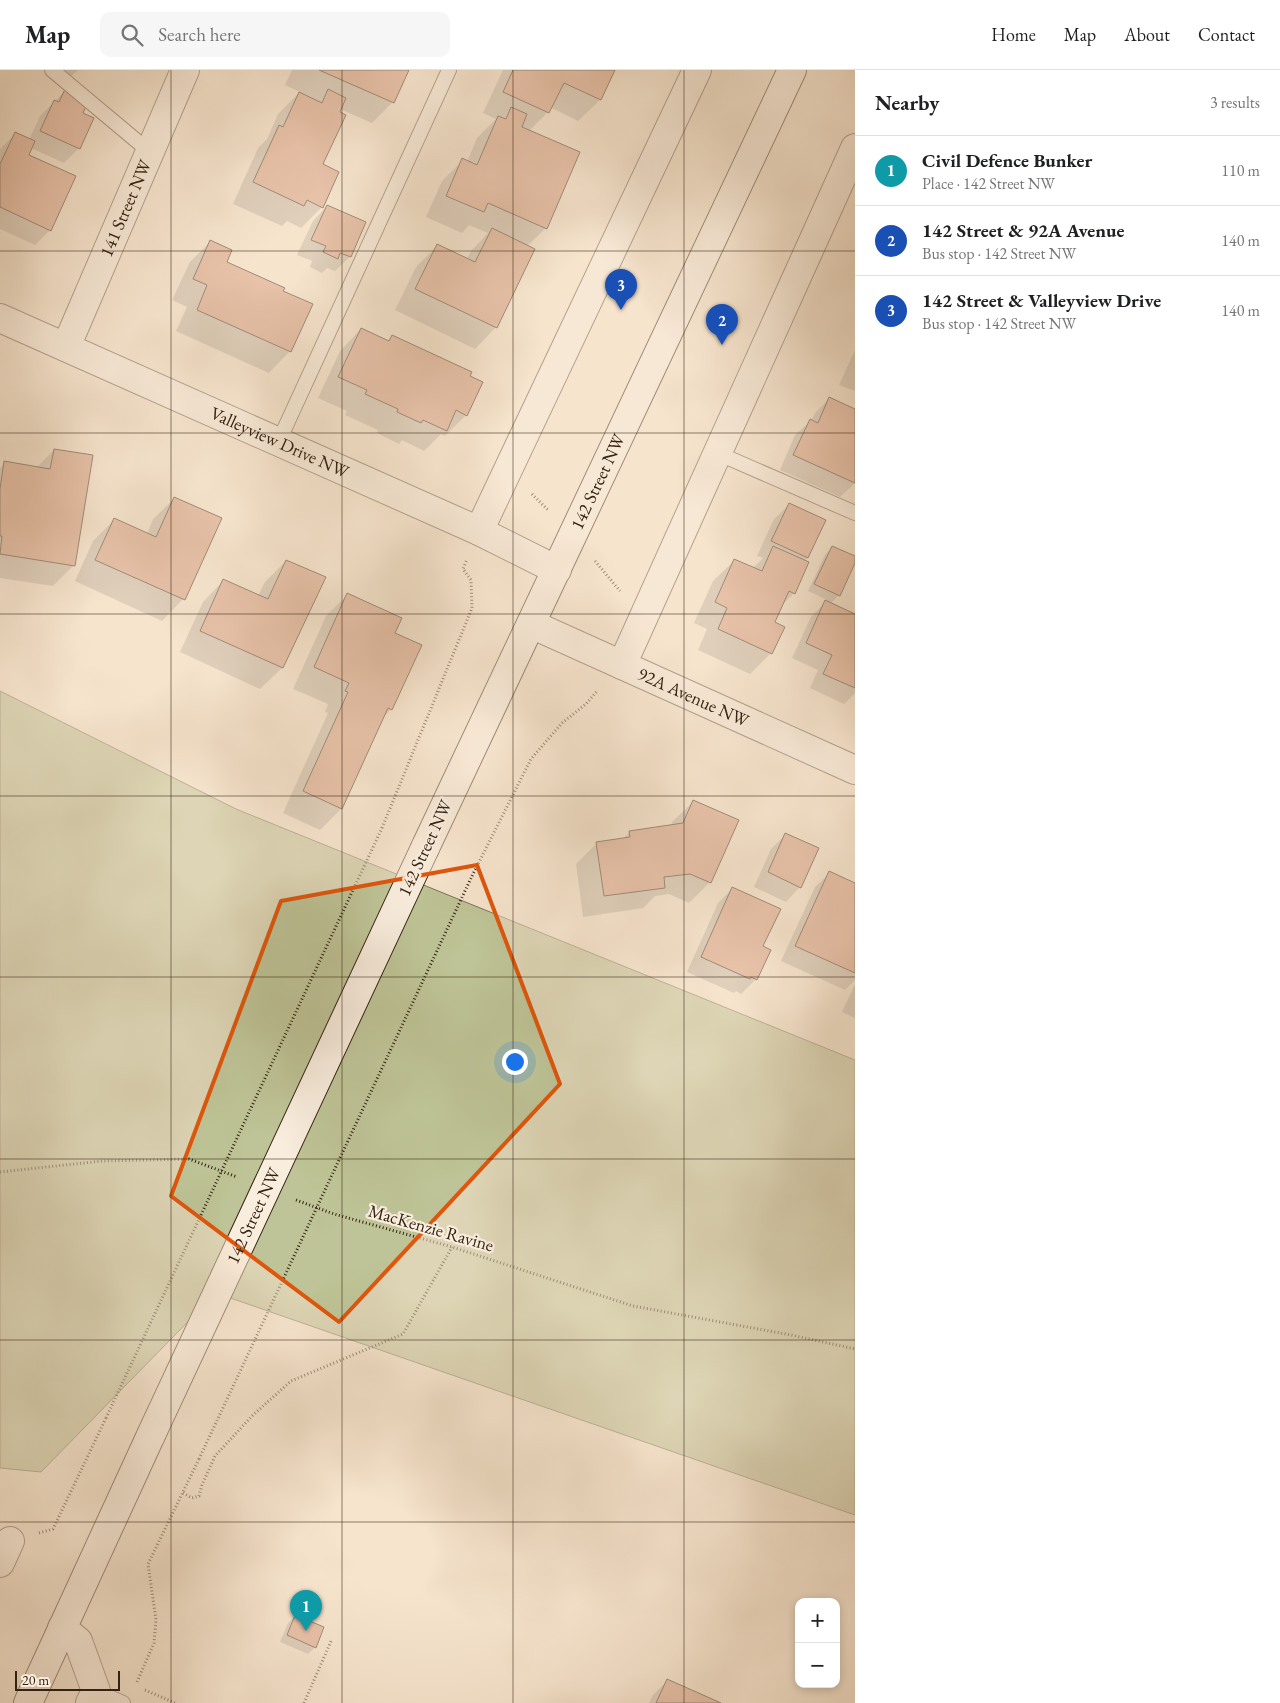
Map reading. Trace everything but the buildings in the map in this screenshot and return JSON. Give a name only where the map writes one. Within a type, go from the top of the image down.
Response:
[{"type":"street","name":"141 Street NW","points":[[66,347],[186,70]]},
{"type":"street","points":[[479,531],[697,70]]},
{"type":"street","name":"142 Street NW","points":[[28,1703],[151,1434],[425,848],[792,70]]},
{"type":"street","points":[[622,664],[855,148]]},
{"type":"street","name":"Valleyview Drive NW","points":[[0,318],[479,531],[557,570]]},
{"type":"street","name":"92A Avenue NW","points":[[531,624],[855,770]]},
{"type":"street","points":[[62,1628],[78,1641],[93,1697]]},
{"type":"lane","points":[[52,70],[150,152]]},
{"type":"lane","points":[[278,443],[449,70]]},
{"type":"lane","points":[[717,453],[855,513]]},
{"type":"lane","points":[[93,1697],[123,1703]]},
{"type":"path","points":[[5,1552],[53,1529],[382,828],[472,608],[470,580],[463,569],[479,531]]},
{"type":"path","points":[[136,1686],[154,1642],[156,1620],[148,1564],[472,876],[531,759],[562,723],[586,704],[622,664]]},
{"type":"path","points":[[0,1172],[102,1161],[189,1159],[243,1180]]},
{"type":"path","name":"MacKenzie Ravine","points":[[288,1197],[334,1214],[452,1247],[633,1306],[791,1335],[855,1349]]},
{"type":"path","points":[[183,1493],[192,1498],[199,1496],[215,1456],[252,1416],[291,1381],[403,1334],[452,1247]]},
{"type":"path","points":[[304,1703],[332,1639]]},
{"type":"path","points":[[144,1689],[175,1703]]},
{"type":"highlighted area","points":[[477,865],[560,1084],[339,1322],[171,1196],[281,901]]},
{"type":"green space","points":[[0,691],[236,809],[855,1060],[855,1515],[216,1293],[41,1472],[0,1468]]},
{"type":"place","name":"142 Street & Valleyview Drive","points":[[621,310]]},
{"type":"place","name":"142 Street & 92A Avenue","points":[[722,345]]},
{"type":"place","name":"Civil Defence Bunker","points":[[306,1631]]}]
